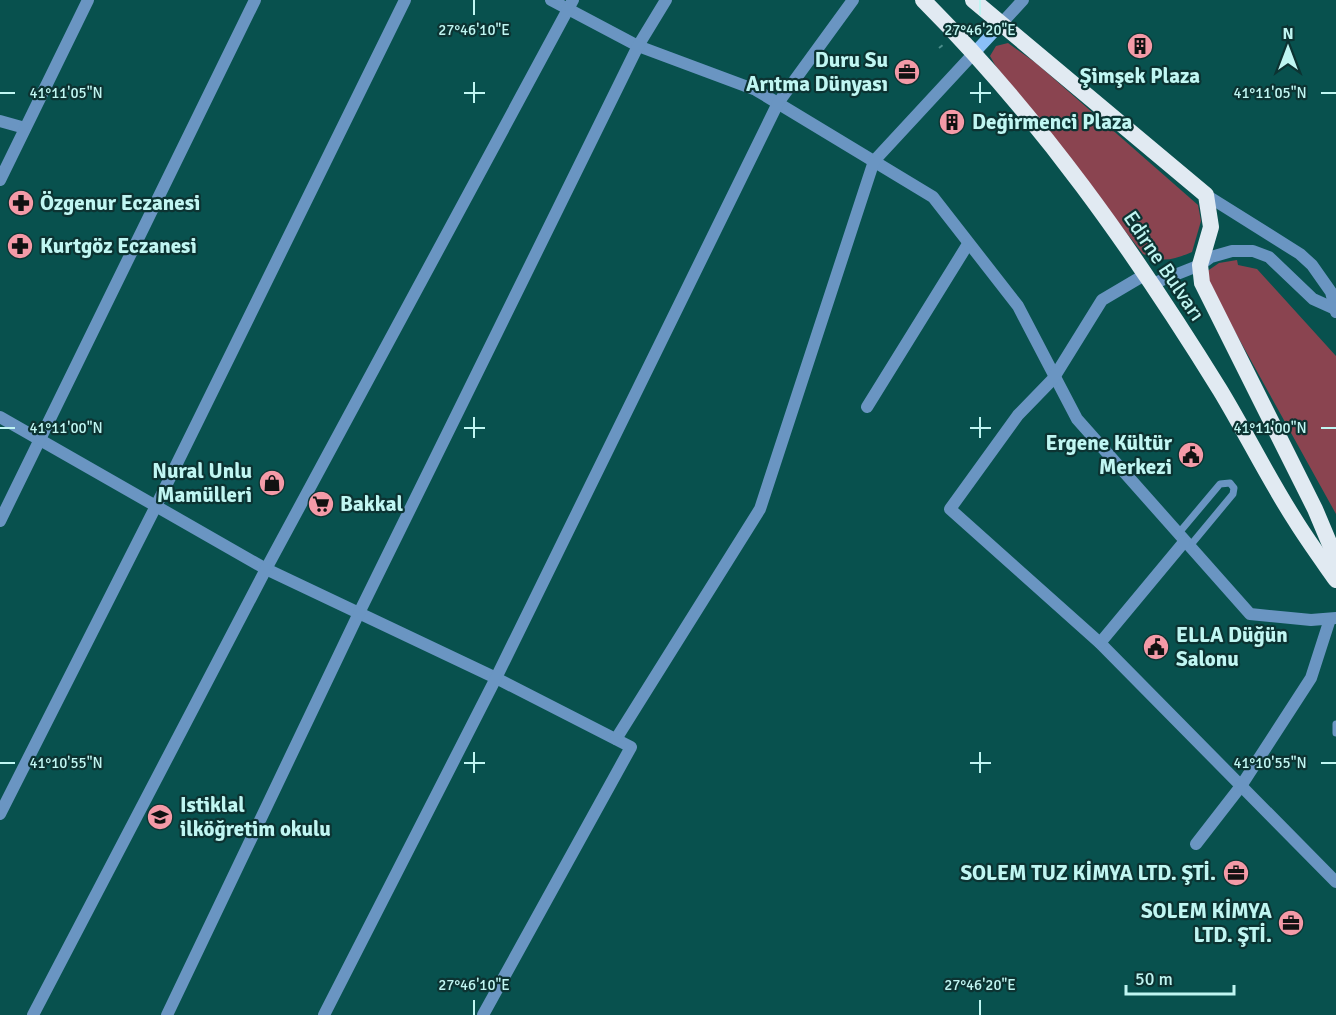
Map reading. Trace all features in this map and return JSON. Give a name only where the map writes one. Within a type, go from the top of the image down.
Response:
[{"type":"highway","name":"Edirne Bulvarı","points":[[923,0],[975,52],[1044,136],[1149,279],[1221,392],[1295,520],[1336,580]]},
{"type":"highway","points":[[974,0],[1206,195]]},
{"type":"highway","name":"Edirne Bulvarı","points":[[1206,195],[1211,227],[1200,265],[1202,283],[1315,509],[1336,559]]},
{"type":"main road","points":[[975,52],[1001,24]]},
{"type":"street","points":[[0,180],[88,0]]},
{"type":"street","points":[[0,521],[255,0]]},
{"type":"street","points":[[0,814],[156,506],[405,0]]},
{"type":"street","points":[[551,0],[570,5],[638,46],[756,90],[933,197],[1018,306],[1053,379],[1077,419],[1250,614],[1311,620],[1333,618],[1311,678],[1241,786],[1196,844]]},
{"type":"street","points":[[167,1015],[358,615],[638,46],[666,0]]},
{"type":"street","points":[[324,1015],[496,678],[778,103],[853,0]]},
{"type":"street","points":[[1001,24],[1023,0]]},
{"type":"street","points":[[33,1015],[266,569],[570,5]]},
{"type":"street","points":[[616,739],[760,509],[873,161],[975,52]]},
{"type":"street","points":[[0,121],[25,128]]},
{"type":"street","points":[[1206,195],[1300,254],[1312,266],[1330,292],[1335,310]]},
{"type":"street","points":[[1253,250],[1263,241],[1265,233]]},
{"type":"street","points":[[867,407],[968,244]]},
{"type":"street","points":[[1335,310],[1313,299],[1269,256],[1253,250],[1232,251],[1211,256],[1200,265],[1149,279],[1102,300],[1053,379],[1018,415],[950,509],[1100,643],[1336,882]]},
{"type":"street","points":[[0,417],[266,569],[358,615],[496,678],[631,747],[483,1015]]},
{"type":"street","points":[[1100,643],[1184,541]]},
{"type":"lane","points":[[1220,483],[1230,483],[1234,488],[1233,494],[1184,541],[1220,483]]},
{"type":"lane","points":[[1336,724],[1336,733]]},
{"type":"shaded area","points":[[1008,43],[1036,63],[1198,205],[1201,221],[1192,252],[1168,259],[1156,259],[1143,254],[995,65],[990,56],[996,46]]},
{"type":"shaded area","points":[[1237,260],[1238,265],[1257,269],[1336,356],[1336,514],[1203,274],[1219,263]]},
{"type":"place","name":"Şimşek Plaza","points":[[1140,46]]},
{"type":"place","name":"Duru Su Arıtma Dünyası","points":[[907,72]]},
{"type":"place","name":"Değirmenci Plaza","points":[[952,122]]},
{"type":"place","name":"Özgenur Eczanesi","points":[[21,203]]},
{"type":"place","name":"Kurtgöz Eczanesi","points":[[20,246]]},
{"type":"place","name":"Ergene Kültür Merkezi","points":[[1191,455]]},
{"type":"place","name":"Nural Unlu Mamülleri","points":[[272,483]]},
{"type":"place","name":"Bakkal","points":[[321,504]]},
{"type":"place","name":"ELLA Düğün Salonu","points":[[1156,647]]},
{"type":"place","name":"Istiklal ilköğretim okulu","points":[[160,817]]},
{"type":"place","name":"SOLEM TUZ KİMYA LTD. ŞTİ.","points":[[1236,873]]},
{"type":"place","name":"SOLEM KİMYA LTD. ŞTİ.","points":[[1291,923]]}]
